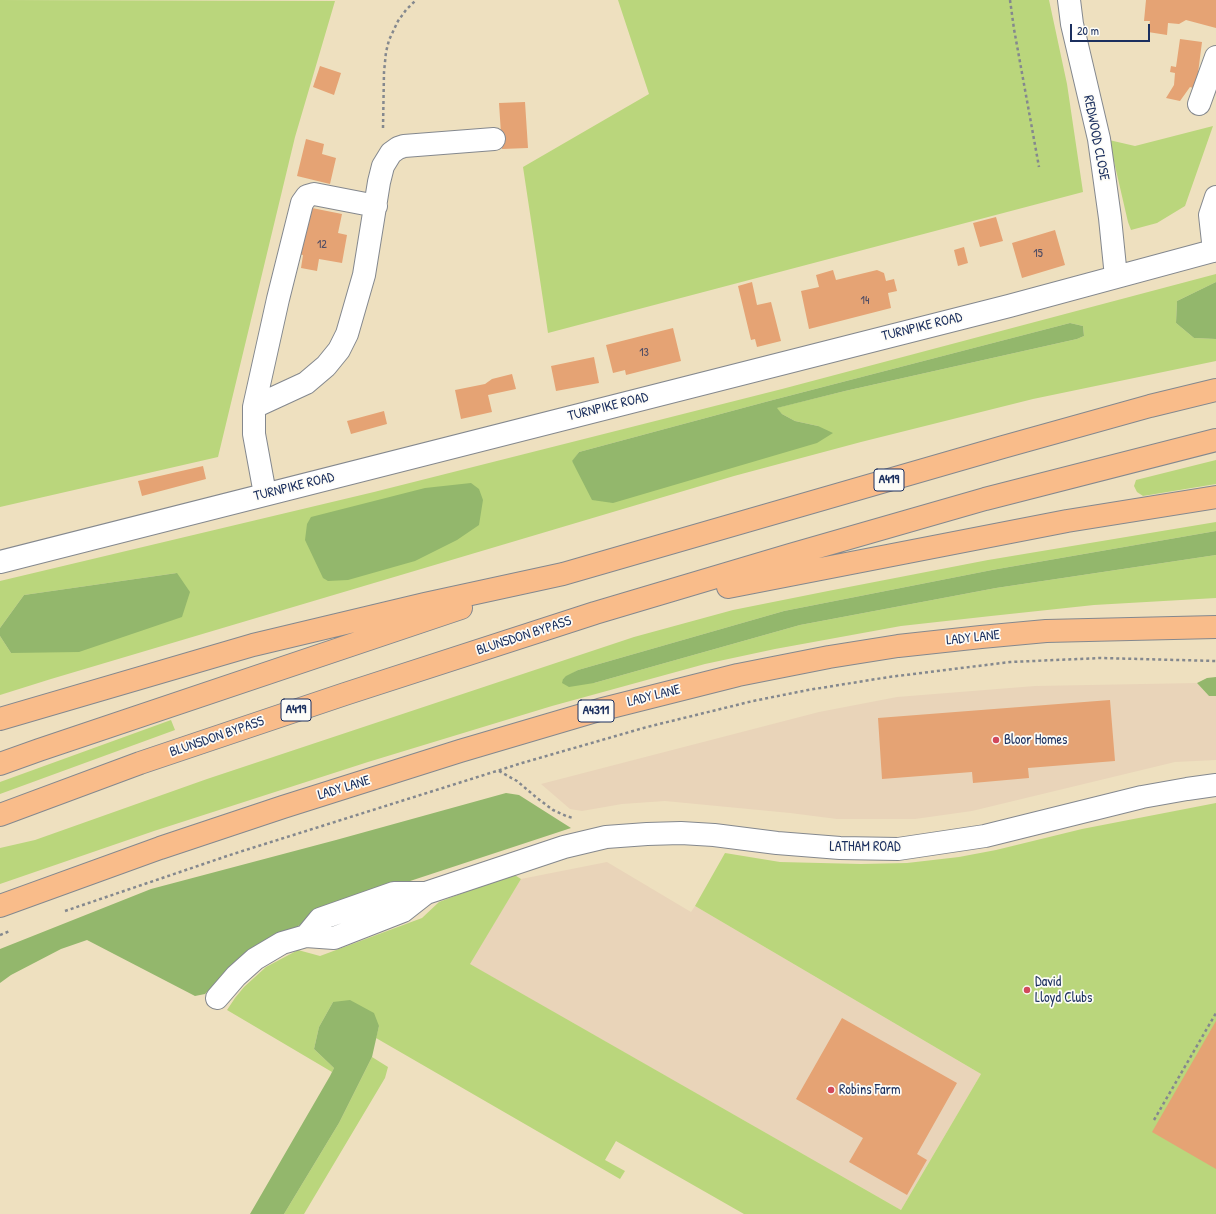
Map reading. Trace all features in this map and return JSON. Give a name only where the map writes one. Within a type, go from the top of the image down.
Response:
[{"type":"main road","name":"A419","points":[[0,764],[563,574],[1003,447],[1150,406],[1216,390]]},
{"type":"main road","name":"A419","points":[[595,613],[985,499],[1216,440]]},
{"type":"main road","name":"A419","points":[[595,613],[1066,520],[1216,497]]},
{"type":"main road","name":"A419","points":[[0,719],[253,645],[425,604],[563,574]]},
{"type":"main road","name":"BLUNSDON BYPASS","points":[[0,815],[162,756],[345,694],[595,613]]},
{"type":"main road","name":"LADY LANE","points":[[0,906],[160,848],[276,809],[453,753],[599,710],[738,675],[830,657],[905,645],[981,637],[1046,631],[1216,627]]},
{"type":"street","name":"REDWOOD CLOSE","points":[[1069,0],[1072,24],[1098,139],[1110,218],[1116,277]]},
{"type":"street","points":[[1198,104],[1216,57]]},
{"type":"street","points":[[254,407],[306,383],[326,366],[338,350],[347,334],[364,275],[379,182],[383,166],[391,153],[404,146],[494,139]]},
{"type":"street","points":[[265,494],[254,434],[254,407],[302,203],[307,196],[314,194],[376,206]]},
{"type":"street","points":[[1215,250],[1210,216],[1216,197]]},
{"type":"street","name":"TURNPIKE ROAD","points":[[0,562],[994,309],[1215,250]]},
{"type":"street","name":"LATHAM ROAD","points":[[217,998],[236,976],[255,959],[282,943],[306,936],[334,938],[403,911],[426,893],[512,863],[564,847],[606,837],[681,833],[840,848],[898,849],[985,836],[1142,797],[1216,785]]},
{"type":"path","points":[[383,166],[384,72],[388,40],[398,21],[416,0]]},
{"type":"path","points":[[1010,0],[1039,167]]},
{"type":"path","points":[[62,912],[233,854],[522,763],[647,727],[703,713],[800,692],[889,677],[1010,662],[1101,658],[1216,661]]},
{"type":"path","points":[[499,771],[518,781],[553,810],[566,816],[578,819]]},
{"type":"path","points":[[0,935],[13,930]]},
{"type":"path","points":[[1154,1120],[1216,1013]]},
{"type":"shaded area","points":[[1197,683],[1209,696],[1216,696],[1216,760],[1175,762],[972,811],[915,819],[837,819],[665,801],[622,804],[582,811],[570,809],[541,784],[819,712],[897,697],[1035,686]]},
{"type":"shaded area","points":[[607,862],[691,912],[695,906],[981,1074],[901,1210],[469,964],[521,879]]},
{"type":"green space","points":[[0,0],[335,1],[295,137],[218,457],[0,507]]},
{"type":"green space","points":[[618,0],[1049,0],[1067,84],[1083,192],[548,333],[523,167],[649,94]]},
{"type":"green space","points":[[1213,126],[1185,206],[1157,223],[1131,230],[1109,140],[1135,146]]},
{"type":"green space","points":[[1216,274],[1216,282],[1177,301],[1176,323],[1194,338],[1216,339],[1216,361],[1033,399],[861,442],[734,476],[0,695],[0,636],[11,653],[177,573],[24,595],[0,628],[0,581],[374,492],[782,389]],"holes":[[[1070,323],[1083,326],[1084,336],[1077,339],[776,408],[782,414],[795,421],[818,426],[572,462],[579,452],[769,401]]]},
{"type":"green space","points":[[1216,282],[1216,339],[1194,338],[1176,323],[1177,301]]},
{"type":"green space","points":[[1070,323],[1083,326],[1084,336],[1077,339],[845,391],[777,408],[782,414],[795,421],[818,426],[833,433],[817,443],[613,503],[592,500],[572,461],[579,452]]},
{"type":"green space","points":[[1216,460],[1216,484],[1143,496],[1137,492],[1134,486],[1136,480]]},
{"type":"green space","points":[[471,483],[479,489],[483,500],[479,525],[457,540],[415,561],[348,580],[328,581],[323,578],[305,540],[307,524],[311,517],[425,488]]},
{"type":"green space","points":[[1216,522],[1216,531],[992,570],[784,611],[578,670],[563,679],[594,683],[800,625],[996,588],[1216,555],[1216,598],[1094,605],[901,626],[775,649],[705,664],[552,706],[368,762],[154,831],[0,884],[0,848],[35,840],[207,779],[634,637],[733,610],[828,591],[988,560]]},
{"type":"green space","points":[[1216,531],[1216,555],[996,588],[800,625],[594,683],[569,687],[562,683],[566,676],[578,670],[784,611],[992,570]]},
{"type":"green space","points":[[177,573],[190,592],[182,617],[79,652],[11,653],[0,636],[0,628],[24,595]]},
{"type":"green space","points":[[1216,677],[1216,696],[1209,696],[1197,683],[1207,678]]},
{"type":"green space","points":[[171,720],[175,730],[0,794],[0,782]]},
{"type":"green space","points":[[506,793],[519,795],[571,828],[319,911],[294,929],[248,952],[205,994],[195,996],[87,940],[61,949],[11,975],[0,983],[0,949],[151,889]]},
{"type":"green space","points":[[1216,803],[1216,1214],[744,1214],[616,1141],[605,1160],[625,1171],[620,1179],[376,1038],[379,1026],[333,1002],[319,1027],[314,1049],[334,1068],[332,1072],[227,1010],[244,987],[266,967],[298,950],[320,956],[422,918],[439,902],[513,874],[521,879],[470,964],[901,1210],[981,1074],[695,906],[725,853],[780,862],[861,864],[907,863],[959,857],[996,850],[1082,829]]},
{"type":"green space","points":[[350,1000],[374,1013],[379,1026],[372,1057],[339,1123],[284,1214],[250,1214],[334,1068],[314,1049],[319,1027],[333,1002]]},
{"type":"green space","points":[[372,1057],[388,1067],[385,1078],[304,1214],[284,1214],[339,1123]]},
{"type":"building","points":[[1146,0],[1216,0],[1216,28],[1186,20],[1179,24],[1168,23],[1167,35],[1148,32],[1150,21],[1144,21]]},
{"type":"building","points":[[1180,39],[1202,42],[1197,81],[1193,88],[1190,87],[1180,101],[1166,98],[1174,85],[1175,73],[1170,72],[1171,66],[1176,67]]},
{"type":"building","points":[[320,66],[341,73],[334,95],[313,87]]},
{"type":"building","points":[[525,102],[528,148],[502,149],[499,103]]},
{"type":"building","points":[[306,139],[324,144],[322,154],[336,158],[330,184],[297,176]]},
{"type":"building","points":[[307,207],[342,214],[338,233],[347,235],[342,263],[319,259],[317,271],[301,268],[303,255],[297,254]]},
{"type":"building","points":[[996,217],[1003,241],[980,247],[973,223]]},
{"type":"building","points":[[1055,230],[1065,265],[1022,278],[1012,243]]},
{"type":"building","points":[[964,247],[968,263],[958,266],[954,250]]},
{"type":"building","points":[[833,270],[836,280],[877,270],[884,273],[886,281],[894,279],[897,291],[888,293],[891,308],[809,329],[801,291],[819,287],[816,275]]},
{"type":"building","points":[[752,282],[757,305],[771,302],[781,341],[757,347],[755,339],[751,340],[738,286]]},
{"type":"building","points":[[673,328],[681,361],[626,375],[625,370],[613,373],[606,345]]},
{"type":"building","points":[[594,357],[599,383],[556,391],[551,366]]},
{"type":"building","points":[[512,374],[516,389],[488,395],[492,412],[461,419],[455,390],[485,384],[492,379]]},
{"type":"building","points":[[384,411],[387,424],[351,434],[347,421]]},
{"type":"building","points":[[203,466],[206,479],[142,496],[138,481]]},
{"type":"building","name":"Bloor Homes","points":[[1110,700],[1115,761],[1028,768],[1029,778],[973,783],[972,772],[882,779],[878,718]]},
{"type":"building","points":[[842,1018],[957,1083],[917,1154],[927,1160],[907,1195],[849,1162],[863,1138],[796,1099]]},
{"type":"building","points":[[1216,1021],[1216,1169],[1152,1132]]},
{"type":"place","name":"Bloor Homes","points":[[996,740]]},
{"type":"place","name":"David Lloyd Clubs","points":[[1027,990]]},
{"type":"place","name":"Robins Farm","points":[[831,1090]]}]
